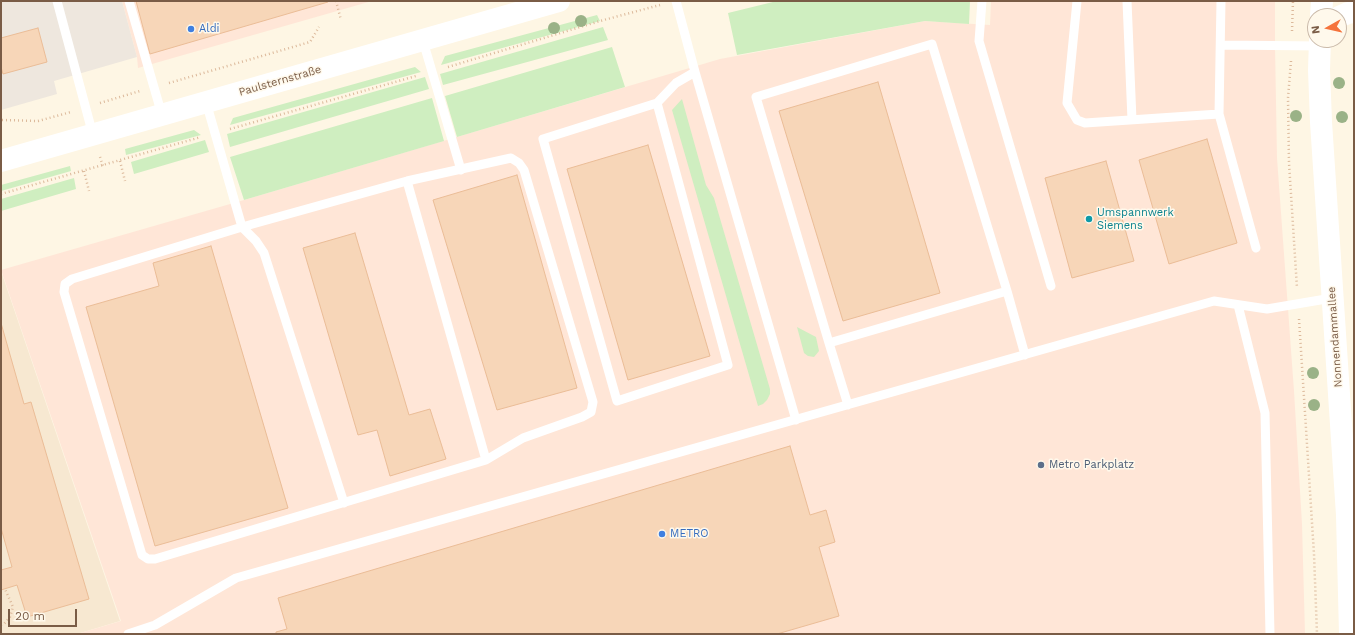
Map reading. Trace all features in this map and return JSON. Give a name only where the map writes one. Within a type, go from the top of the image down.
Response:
[{"type":"main road","name":"Paulsternstraße","points":[[1,161],[559,1]]},
{"type":"main road","name":"Nonnendammallee","points":[[1320,48],[1320,122],[1347,515],[1350,634]]},
{"type":"lane","points":[[57,1],[93,134]]},
{"type":"lane","points":[[129,1],[162,115]]},
{"type":"lane","points":[[676,1],[695,72],[796,420]]},
{"type":"lane","points":[[982,1],[979,41],[1051,286]]},
{"type":"lane","points":[[1077,1],[1067,102],[1077,120],[1085,123],[1219,114]]},
{"type":"lane","points":[[1127,1],[1132,120]]},
{"type":"lane","points":[[1221,1],[1219,114],[1256,248]]},
{"type":"lane","points":[[423,41],[461,170]]},
{"type":"lane","points":[[848,405],[756,97],[932,44],[1025,355]]},
{"type":"lane","points":[[1220,45],[1292,46],[1307,44]]},
{"type":"lane","points":[[657,103],[728,365],[617,401],[543,139],[657,103],[676,83],[695,72]]},
{"type":"lane","points":[[206,102],[242,227],[256,240],[264,253],[344,503]]},
{"type":"lane","points":[[511,158],[522,166],[593,402],[591,412],[582,417],[523,438],[486,460],[155,559],[148,559],[142,555],[64,292],[65,284],[72,279],[242,227],[407,181],[461,170],[511,158]]},
{"type":"lane","points":[[407,181],[486,460]]},
{"type":"lane","points":[[829,343],[1007,291]]},
{"type":"lane","points":[[128,634],[155,625],[236,578],[1214,301],[1267,309],[1332,298]]},
{"type":"lane","points":[[1238,305],[1265,413],[1270,634]]},
{"type":"path","points":[[336,1],[341,20]]},
{"type":"path","points":[[1293,1],[1292,46],[1288,98],[1289,163],[1314,554],[1317,634]]},
{"type":"path","points":[[1,194],[660,5]]},
{"type":"path","points":[[120,160],[126,181]]},
{"type":"path","points":[[84,171],[89,191]]},
{"type":"path","points":[[1,625],[4,624],[10,617],[13,607],[5,589]]},
{"type":"shaded area","points":[[1,1],[122,1],[137,57],[54,81],[57,94],[1,110]]},
{"type":"shaded area","name":"Aldi","points":[[122,1],[372,1],[138,68],[137,57]]},
{"type":"shaded area","points":[[991,1],[1275,1],[1277,158],[1302,524],[1305,634],[77,634],[121,621],[1,270],[244,200],[720,59],[925,21],[990,25]]},
{"type":"shaded area","points":[[1,271],[120,621],[77,634],[1,634]]},
{"type":"green space","points":[[777,1],[970,1],[969,24],[925,21],[737,55],[728,13]]},
{"type":"green space","points":[[597,15],[600,21],[441,65],[445,56]]},
{"type":"green space","points":[[603,27],[608,40],[443,85],[440,74]]},
{"type":"green space","points":[[612,47],[625,87],[457,137],[445,96]]},
{"type":"green space","points":[[415,67],[421,72],[230,125],[233,118]]},
{"type":"green space","points":[[425,77],[429,89],[230,147],[227,134]]},
{"type":"green space","points":[[432,98],[444,141],[244,200],[230,157]]},
{"type":"green space","points":[[682,99],[706,185],[714,198],[770,389],[770,394],[767,400],[758,406],[672,110]]},
{"type":"green space","points":[[194,130],[201,135],[126,155],[125,149]]},
{"type":"green space","points":[[205,140],[209,152],[134,174],[131,162]]},
{"type":"green space","points":[[70,166],[71,171],[1,191],[1,185]]},
{"type":"green space","points":[[74,178],[76,189],[1,211],[1,199]]},
{"type":"green space","points":[[797,327],[816,337],[819,351],[814,357],[808,356],[804,353]]},
{"type":"building","name":"Aldi","points":[[136,1],[328,1],[328,2],[150,54]]},
{"type":"building","points":[[38,28],[47,62],[3,74],[1,67],[1,38]]},
{"type":"building","points":[[878,82],[940,293],[843,321],[779,111]]},
{"type":"building","points":[[1207,139],[1237,243],[1169,264],[1139,160]]},
{"type":"building","points":[[648,145],[710,356],[628,380],[567,169]]},
{"type":"building","name":"Umspannwerk Siemens","points":[[1106,161],[1134,261],[1072,278],[1045,178]]},
{"type":"building","points":[[517,175],[577,388],[497,410],[433,200]]},
{"type":"building","points":[[355,233],[409,415],[430,409],[446,459],[390,476],[377,430],[358,435],[303,248]]},
{"type":"building","points":[[211,246],[288,508],[155,546],[86,307],[159,286],[153,263]]},
{"type":"building","points":[[1,323],[24,404],[31,402],[89,599],[27,617],[17,585],[1,590],[1,570],[12,567],[1,528]]},
{"type":"building","name":"METRO","points":[[790,446],[810,515],[826,510],[835,542],[819,547],[839,616],[777,634],[276,634],[276,632],[287,629],[278,598]]},
{"type":"place","name":"Aldi","points":[[191,29]]},
{"type":"place","name":"Umspannwerk Siemens","points":[[1089,219]]},
{"type":"place","name":"Metro Parkplatz","points":[[1041,465]]},
{"type":"place","name":"METRO","points":[[662,534]]}]
